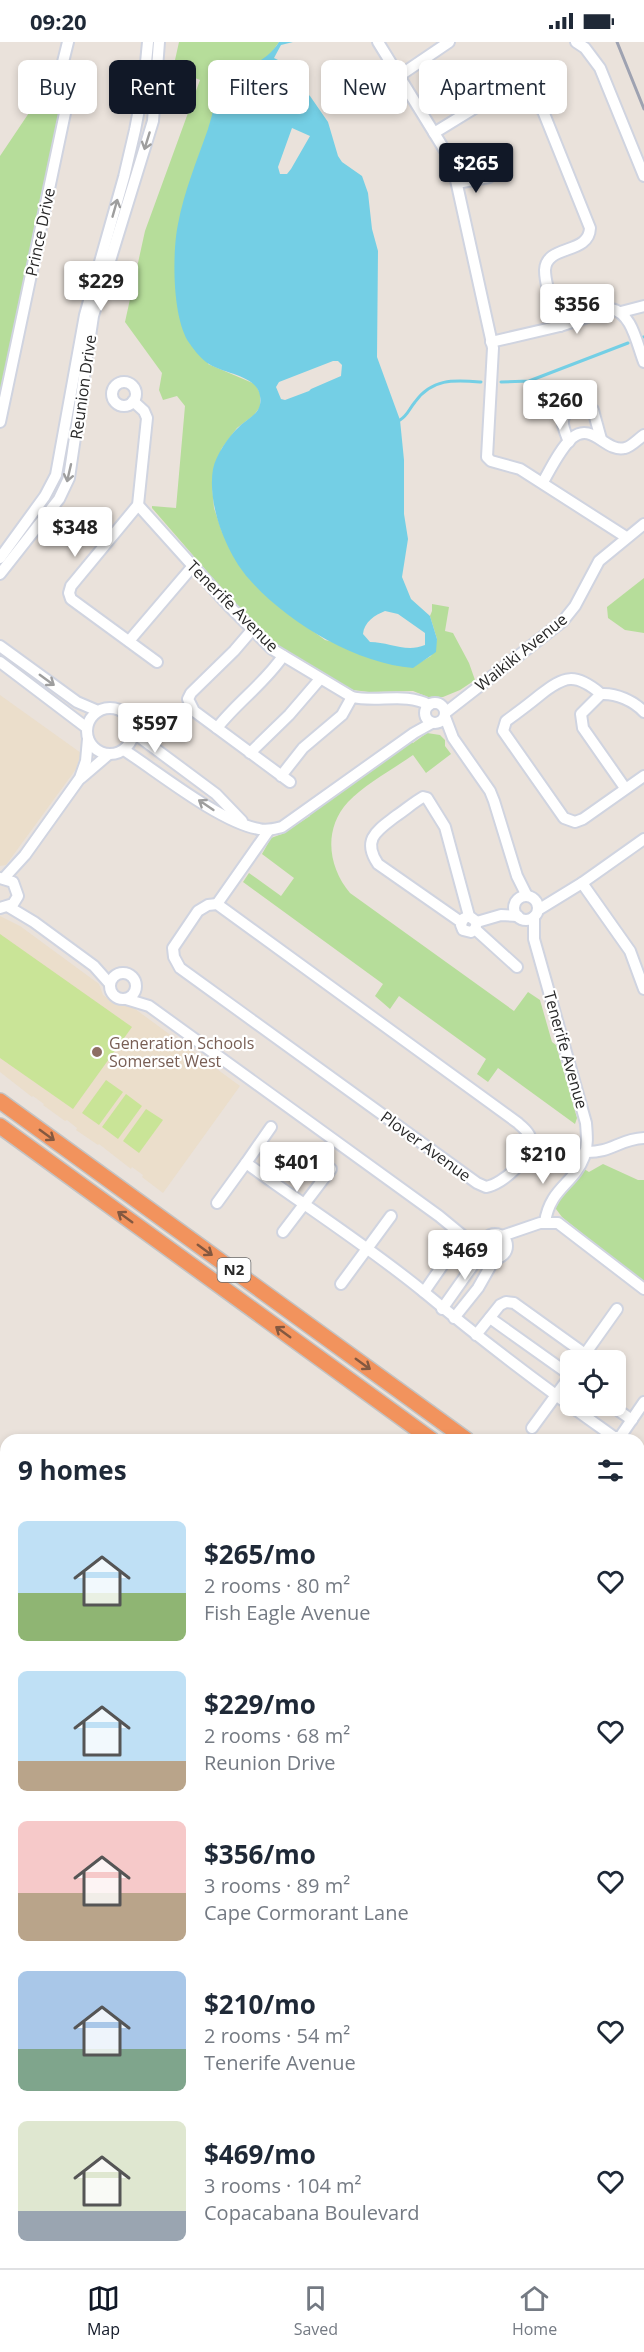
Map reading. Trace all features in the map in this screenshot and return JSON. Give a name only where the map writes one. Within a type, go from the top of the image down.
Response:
[{"type":"highway","name":"N2","points":[[0,1101],[459,1434]]},
{"type":"highway","name":"N2","points":[[0,1126],[424,1434]]},
{"type":"street","name":"Prince Drive","points":[[0,422],[67,103],[61,70],[68,42]]},
{"type":"street","name":"Reunion Drive","points":[[0,558],[45,496],[56,475],[85,315],[135,130],[144,83],[148,42]]},
{"type":"street","name":"Reunion Drive","points":[[0,574],[59,499],[69,478],[93,316],[153,121],[159,42]]},
{"type":"street","points":[[378,42],[389,60]]},
{"type":"street","points":[[407,71],[449,42]]},
{"type":"street","points":[[576,42],[585,48],[600,68],[644,176]]},
{"type":"street","points":[[407,89],[452,162],[457,183],[491,342],[487,457],[491,461],[520,469],[543,482],[626,537]]},
{"type":"street","points":[[434,133],[491,98],[500,95],[530,100],[543,111],[590,228],[586,241],[554,255],[546,264],[546,276],[560,327]]},
{"type":"street","points":[[457,183],[489,177]]},
{"type":"street","points":[[491,342],[560,327],[604,310],[611,309],[621,312],[644,306]]},
{"type":"street","points":[[621,312],[631,327],[644,362]]},
{"type":"street","points":[[133,401],[140,406],[147,418],[138,505],[71,586],[69,593],[71,600],[158,662]]},
{"type":"street","points":[[569,442],[562,424],[563,418],[568,412],[586,407],[593,410],[601,439]]},
{"type":"street","points":[[543,482],[573,437],[582,433],[591,434],[620,449],[627,448],[644,435]]},
{"type":"street","name":"Tenerife Avenue","points":[[138,505],[252,630],[283,656],[352,698],[410,700],[435,714],[490,791],[517,876],[586,1123],[585,1152],[573,1174],[554,1195],[545,1221]]},
{"type":"street","name":"Waikiki Avenue","points":[[269,830],[282,827],[414,733],[435,714],[464,697],[563,621],[575,606],[599,561],[644,524]]},
{"type":"street","points":[[129,641],[193,566]]},
{"type":"street","points":[[252,630],[191,693],[189,699],[194,711],[285,779],[303,748],[342,715],[352,698]]},
{"type":"street","points":[[0,646],[77,702],[99,711]]},
{"type":"street","points":[[217,728],[231,711],[249,697],[271,674],[283,656]]},
{"type":"street","points":[[0,662],[88,734],[98,751],[109,754]]},
{"type":"street","points":[[250,753],[289,715],[320,679]]},
{"type":"street","points":[[644,712],[617,696],[601,694],[586,683],[574,679],[558,681],[506,721],[503,731],[564,818],[570,821],[583,819],[644,776]]},
{"type":"street","points":[[601,694],[581,714],[583,728],[625,788]]},
{"type":"street","points":[[34,922],[17,891],[2,878],[25,855],[80,778],[109,754],[124,750],[132,741],[133,725],[125,712],[110,707],[91,717],[86,761],[80,778]]},
{"type":"street","points":[[134,733],[216,794],[244,824]]},
{"type":"street","points":[[124,750],[223,817],[257,829],[269,830]]},
{"type":"street","points":[[471,922],[442,819],[427,798],[421,798],[375,832],[370,848],[371,855],[378,864],[471,922],[517,967]]},
{"type":"street","name":"Plover Avenue","points":[[217,904],[527,1131],[530,1140],[525,1158],[503,1181],[486,1187],[477,1183],[180,968],[174,957],[173,948],[198,911],[208,905],[217,904],[269,830]]},
{"type":"street","points":[[471,922],[555,898],[582,883],[641,842],[644,854]]},
{"type":"street","points":[[25,855],[17,891],[5,908],[34,922],[94,966],[110,984],[114,996],[149,1006],[457,1230],[484,1245],[488,1256],[501,1257],[522,1230]]},
{"type":"street","points":[[582,883],[630,951],[644,989]]},
{"type":"street","points":[[94,966],[117,974],[125,972],[132,975],[149,1006]]},
{"type":"street","points":[[110,984],[117,974]]},
{"type":"street","points":[[126,999],[134,995],[137,987]]},
{"type":"street","points":[[217,1203],[271,1127]]},
{"type":"street","points":[[585,1152],[603,1152],[630,1139],[644,1138]]},
{"type":"street","points":[[246,1163],[424,1292],[476,1335],[610,1434]]},
{"type":"street","points":[[283,1232],[331,1169]]},
{"type":"street","points":[[340,1284],[391,1216]]},
{"type":"street","points":[[442,1309],[484,1245],[494,1234],[502,1236],[545,1221],[562,1225],[644,1289]]},
{"type":"street","points":[[502,1236],[507,1248]]},
{"type":"street","points":[[454,1318],[477,1288],[495,1258]]},
{"type":"street","points":[[424,1292],[444,1263]]},
{"type":"street","points":[[476,1335],[500,1305],[506,1302],[514,1303],[574,1350]]},
{"type":"street","points":[[588,1350],[617,1309]]},
{"type":"street","points":[[490,1318],[560,1368]]},
{"type":"street","points":[[532,1428],[560,1389]]},
{"type":"street","points":[[622,1434],[644,1402]]},
{"type":"street","points":[[626,1416],[632,1420]]},
{"type":"street","points":[[0,1524],[0,1537]]},
{"type":"shaded area","points":[[0,695],[81,753],[76,769],[6,865],[0,866]]},
{"type":"shaded area","name":"Generation Schools Somerset West","points":[[0,916],[20,926],[99,984],[103,995],[115,1004],[131,1006],[240,1086],[163,1193],[142,1177],[143,1175],[76,1130],[77,1128],[67,1120],[65,1121],[0,1072]]},
{"type":"green space","points":[[179,42],[279,42],[269,56],[263,60],[208,60],[208,114],[251,114],[208,364],[255,384],[260,393],[260,407],[254,415],[237,428],[222,448],[214,467],[212,485],[214,508],[222,532],[249,578],[279,606],[325,640],[419,663],[431,656],[437,639],[430,616],[432,604],[449,607],[445,631],[453,633],[475,680],[460,690],[443,697],[428,697],[413,691],[353,690],[338,683],[277,645],[243,613],[152,508],[152,506],[176,508],[185,406],[177,396],[163,400],[159,390],[162,373],[125,322],[145,231],[188,114],[196,114],[196,91],[200,80],[196,78],[196,60],[175,60]]},
{"type":"green space","points":[[28,114],[61,114],[0,400],[0,156]]},
{"type":"green space","points":[[644,578],[644,633],[625,630],[608,618],[607,607]]},
{"type":"green space","points":[[427,733],[440,735],[445,740],[445,746],[451,754],[426,773],[413,755],[370,783],[348,802],[340,813],[332,836],[331,848],[337,872],[350,893],[514,1011],[528,992],[540,1000],[552,1042],[556,1045],[577,1118],[575,1124],[498,1068],[488,1082],[477,1074],[486,1059],[399,996],[390,1009],[375,996],[383,984],[243,882],[249,873],[281,896],[294,878],[262,854],[271,838],[282,834],[310,816],[310,813],[411,741],[413,743]]},
{"type":"green space","points":[[0,934],[132,1027],[73,1109],[0,1058]]},
{"type":"green space","points":[[106,1080],[123,1092],[99,1125],[82,1113]]},
{"type":"green space","points":[[126,1094],[142,1106],[118,1139],[102,1127]]},
{"type":"green space","points":[[146,1109],[163,1120],[139,1153],[123,1141]]},
{"type":"green space","points":[[603,1164],[638,1180],[644,1180],[644,1283],[562,1217],[556,1209],[556,1202],[584,1169],[589,1172]]},
{"type":"water","points":[[279,42],[293,42],[281,45],[274,58],[278,60],[262,60]]},
{"type":"water","points":[[309,95],[328,122],[338,156],[342,162],[362,176],[368,193],[372,229],[378,251],[377,357],[400,420],[404,460],[404,514],[408,539],[402,577],[411,599],[430,616],[437,639],[436,652],[413,668],[391,665],[369,658],[346,649],[302,625],[264,595],[249,579],[233,556],[220,527],[213,497],[213,469],[220,452],[231,436],[257,411],[260,396],[258,389],[246,379],[209,364],[198,355],[184,333],[180,319],[174,268],[176,236],[187,188],[212,114],[309,114]],"holes":[[[292,128],[310,136],[291,169],[287,174],[280,174],[278,167]],[[338,361],[342,365],[341,376],[309,391],[285,400],[281,399],[276,387],[279,382]],[[385,611],[398,614],[425,633],[425,645],[404,648],[370,642],[363,634],[365,626]]]},
{"type":"waterway","points":[[501,382],[529,381],[628,343]]},
{"type":"waterway","points":[[400,420],[429,388],[444,382],[481,382]]},
{"type":"railway","points":[[617,42],[644,109]]},
{"type":"place","name":"Generation Schools Somerset West","points":[[97,1052]]}]
